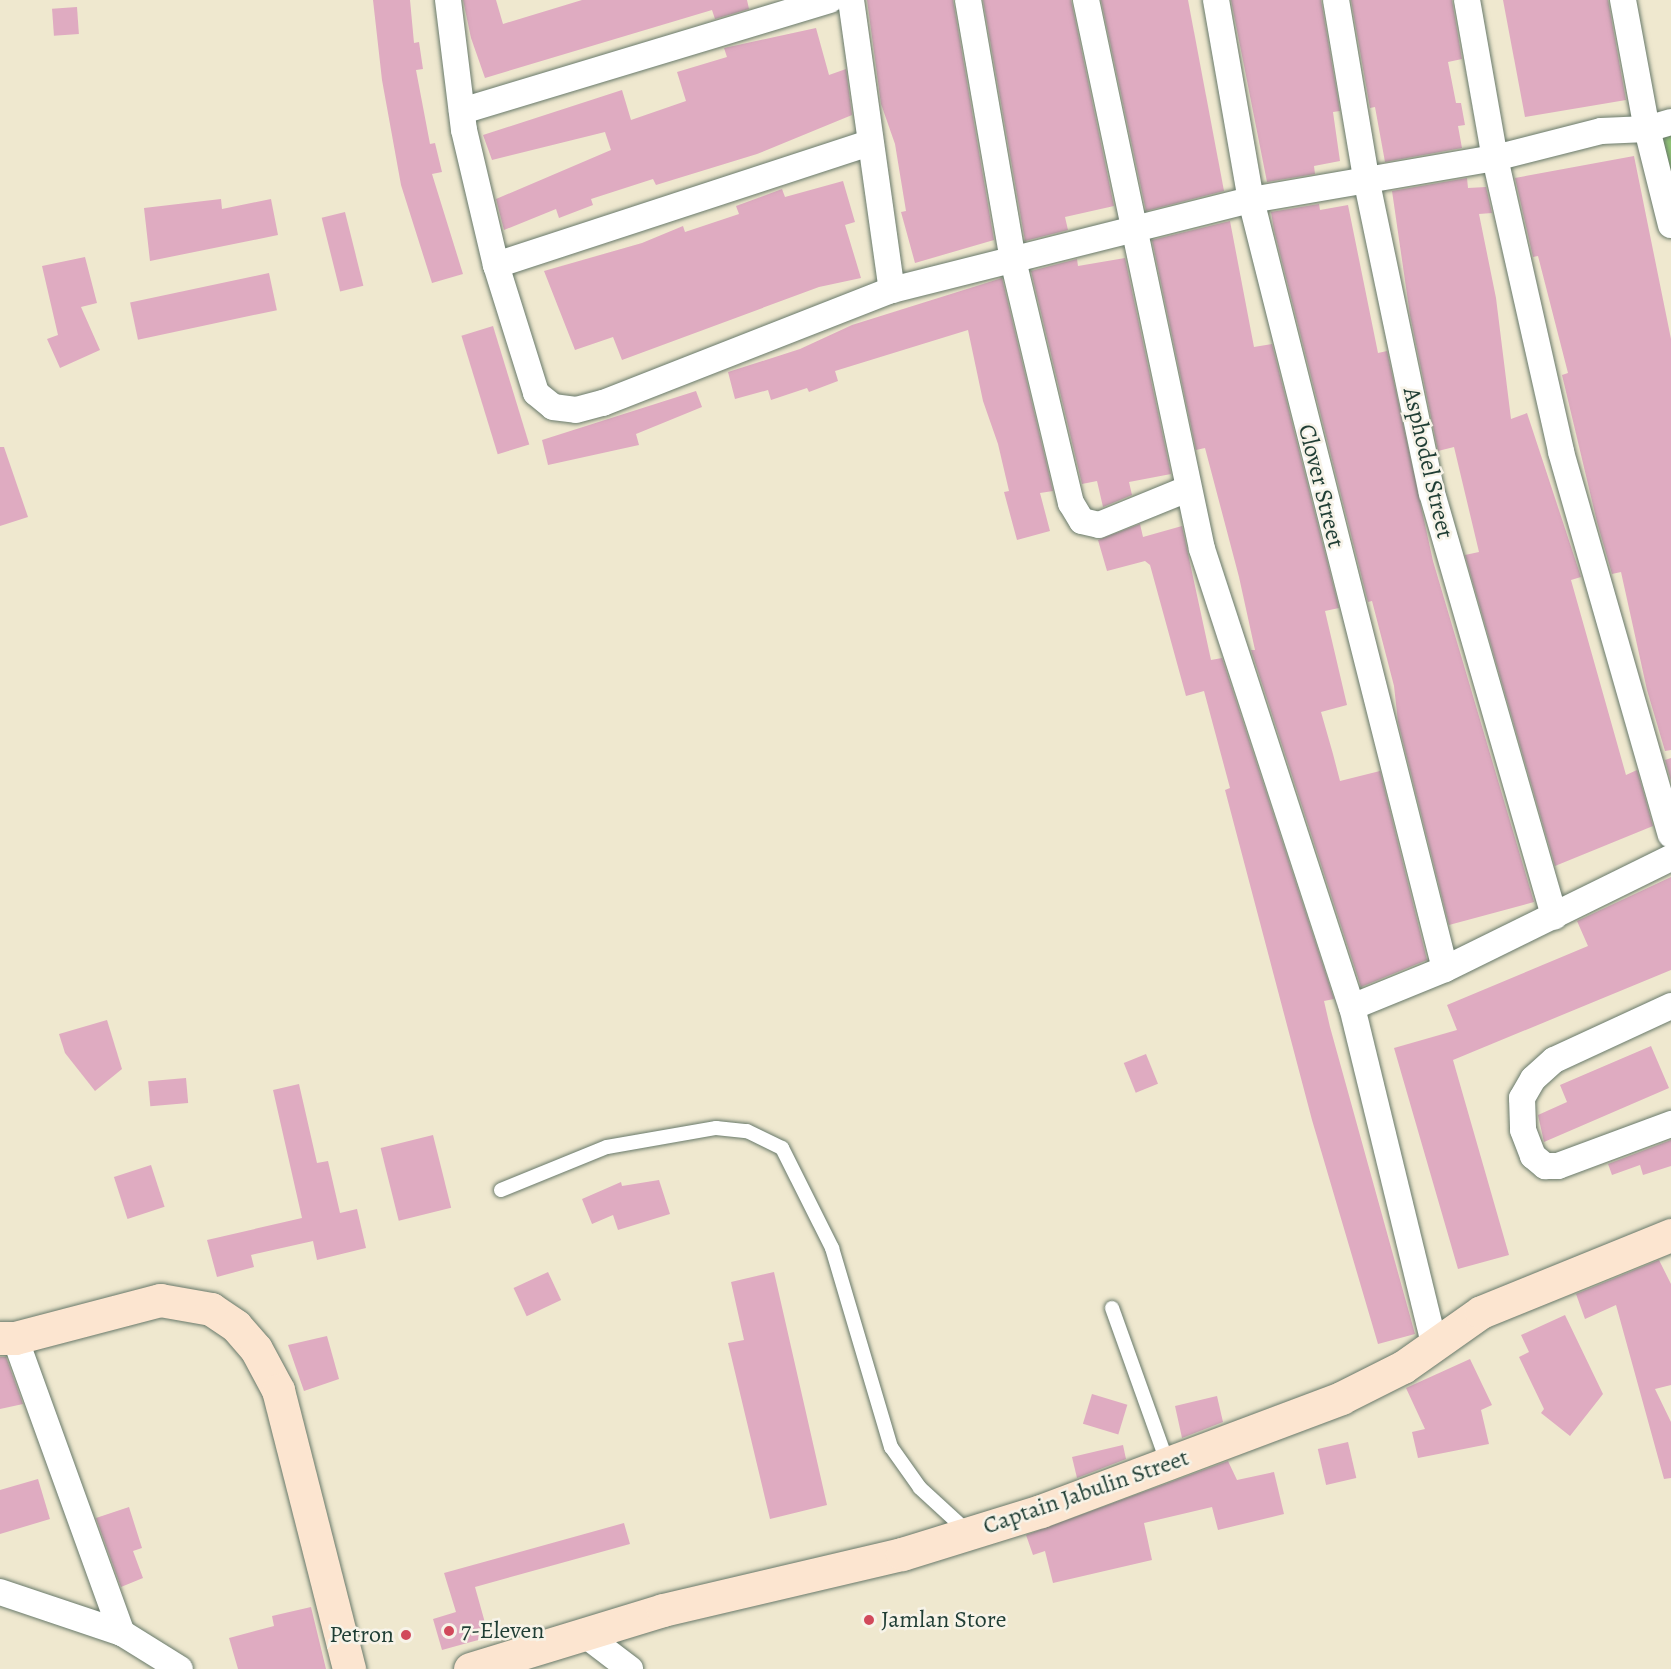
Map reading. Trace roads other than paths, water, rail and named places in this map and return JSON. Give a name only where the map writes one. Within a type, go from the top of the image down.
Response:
[{"type":"street","points":[[448,0],[462,111],[496,265],[536,393],[554,407],[576,410],[603,403],[892,290],[1131,228],[1251,200],[1367,183],[1495,158],[1601,131],[1659,125]]},
{"type":"street","points":[[462,111],[830,0]]},
{"type":"street","points":[[852,0],[892,290]]},
{"type":"street","points":[[968,0],[1013,260],[1071,503],[1082,521],[1099,525],[1187,489]]},
{"type":"street","points":[[1086,0],[1131,228],[1202,549],[1352,1007],[1434,1343]]},
{"type":"street","name":"Clover Street","points":[[1216,0],[1251,200],[1445,969]]},
{"type":"street","name":"Asphodel Street","points":[[1336,0],[1367,183],[1432,493],[1554,917]]},
{"type":"street","points":[[1467,0],[1495,158],[1561,452],[1671,835]]},
{"type":"street","points":[[1623,0],[1659,125],[1671,225]]},
{"type":"street","points":[[496,265],[870,143]]},
{"type":"street","points":[[1352,1007],[1445,969],[1671,858]]},
{"type":"street","points":[[1671,1006],[1554,1060],[1533,1078],[1522,1098],[1523,1130],[1533,1156],[1545,1166],[1558,1166],[1671,1124]]},
{"type":"street","name":"Captain Jabulin Street","points":[[470,1669],[663,1610],[902,1554],[1168,1464],[1341,1398],[1403,1367],[1481,1312],[1671,1235]]},
{"type":"street","points":[[123,1633],[8,1338],[160,1300],[186,1302],[211,1309],[236,1326],[256,1348],[278,1390],[349,1669]]},
{"type":"street","points":[[0,1592],[123,1633],[180,1669]]},
{"type":"street","points":[[584,1634],[630,1669]]},
{"type":"lane","points":[[501,1190],[607,1148],[716,1128],[747,1131],[782,1148],[832,1248],[891,1447],[920,1488],[968,1533]]},
{"type":"lane","points":[[1112,1308],[1168,1464]]},
{"type":"place","name":"Jamlan Store","points":[[869,1620]]},
{"type":"place","name":"7-Eleven","points":[[449,1631]]},
{"type":"place","name":"Petron","points":[[406,1635]]}]
